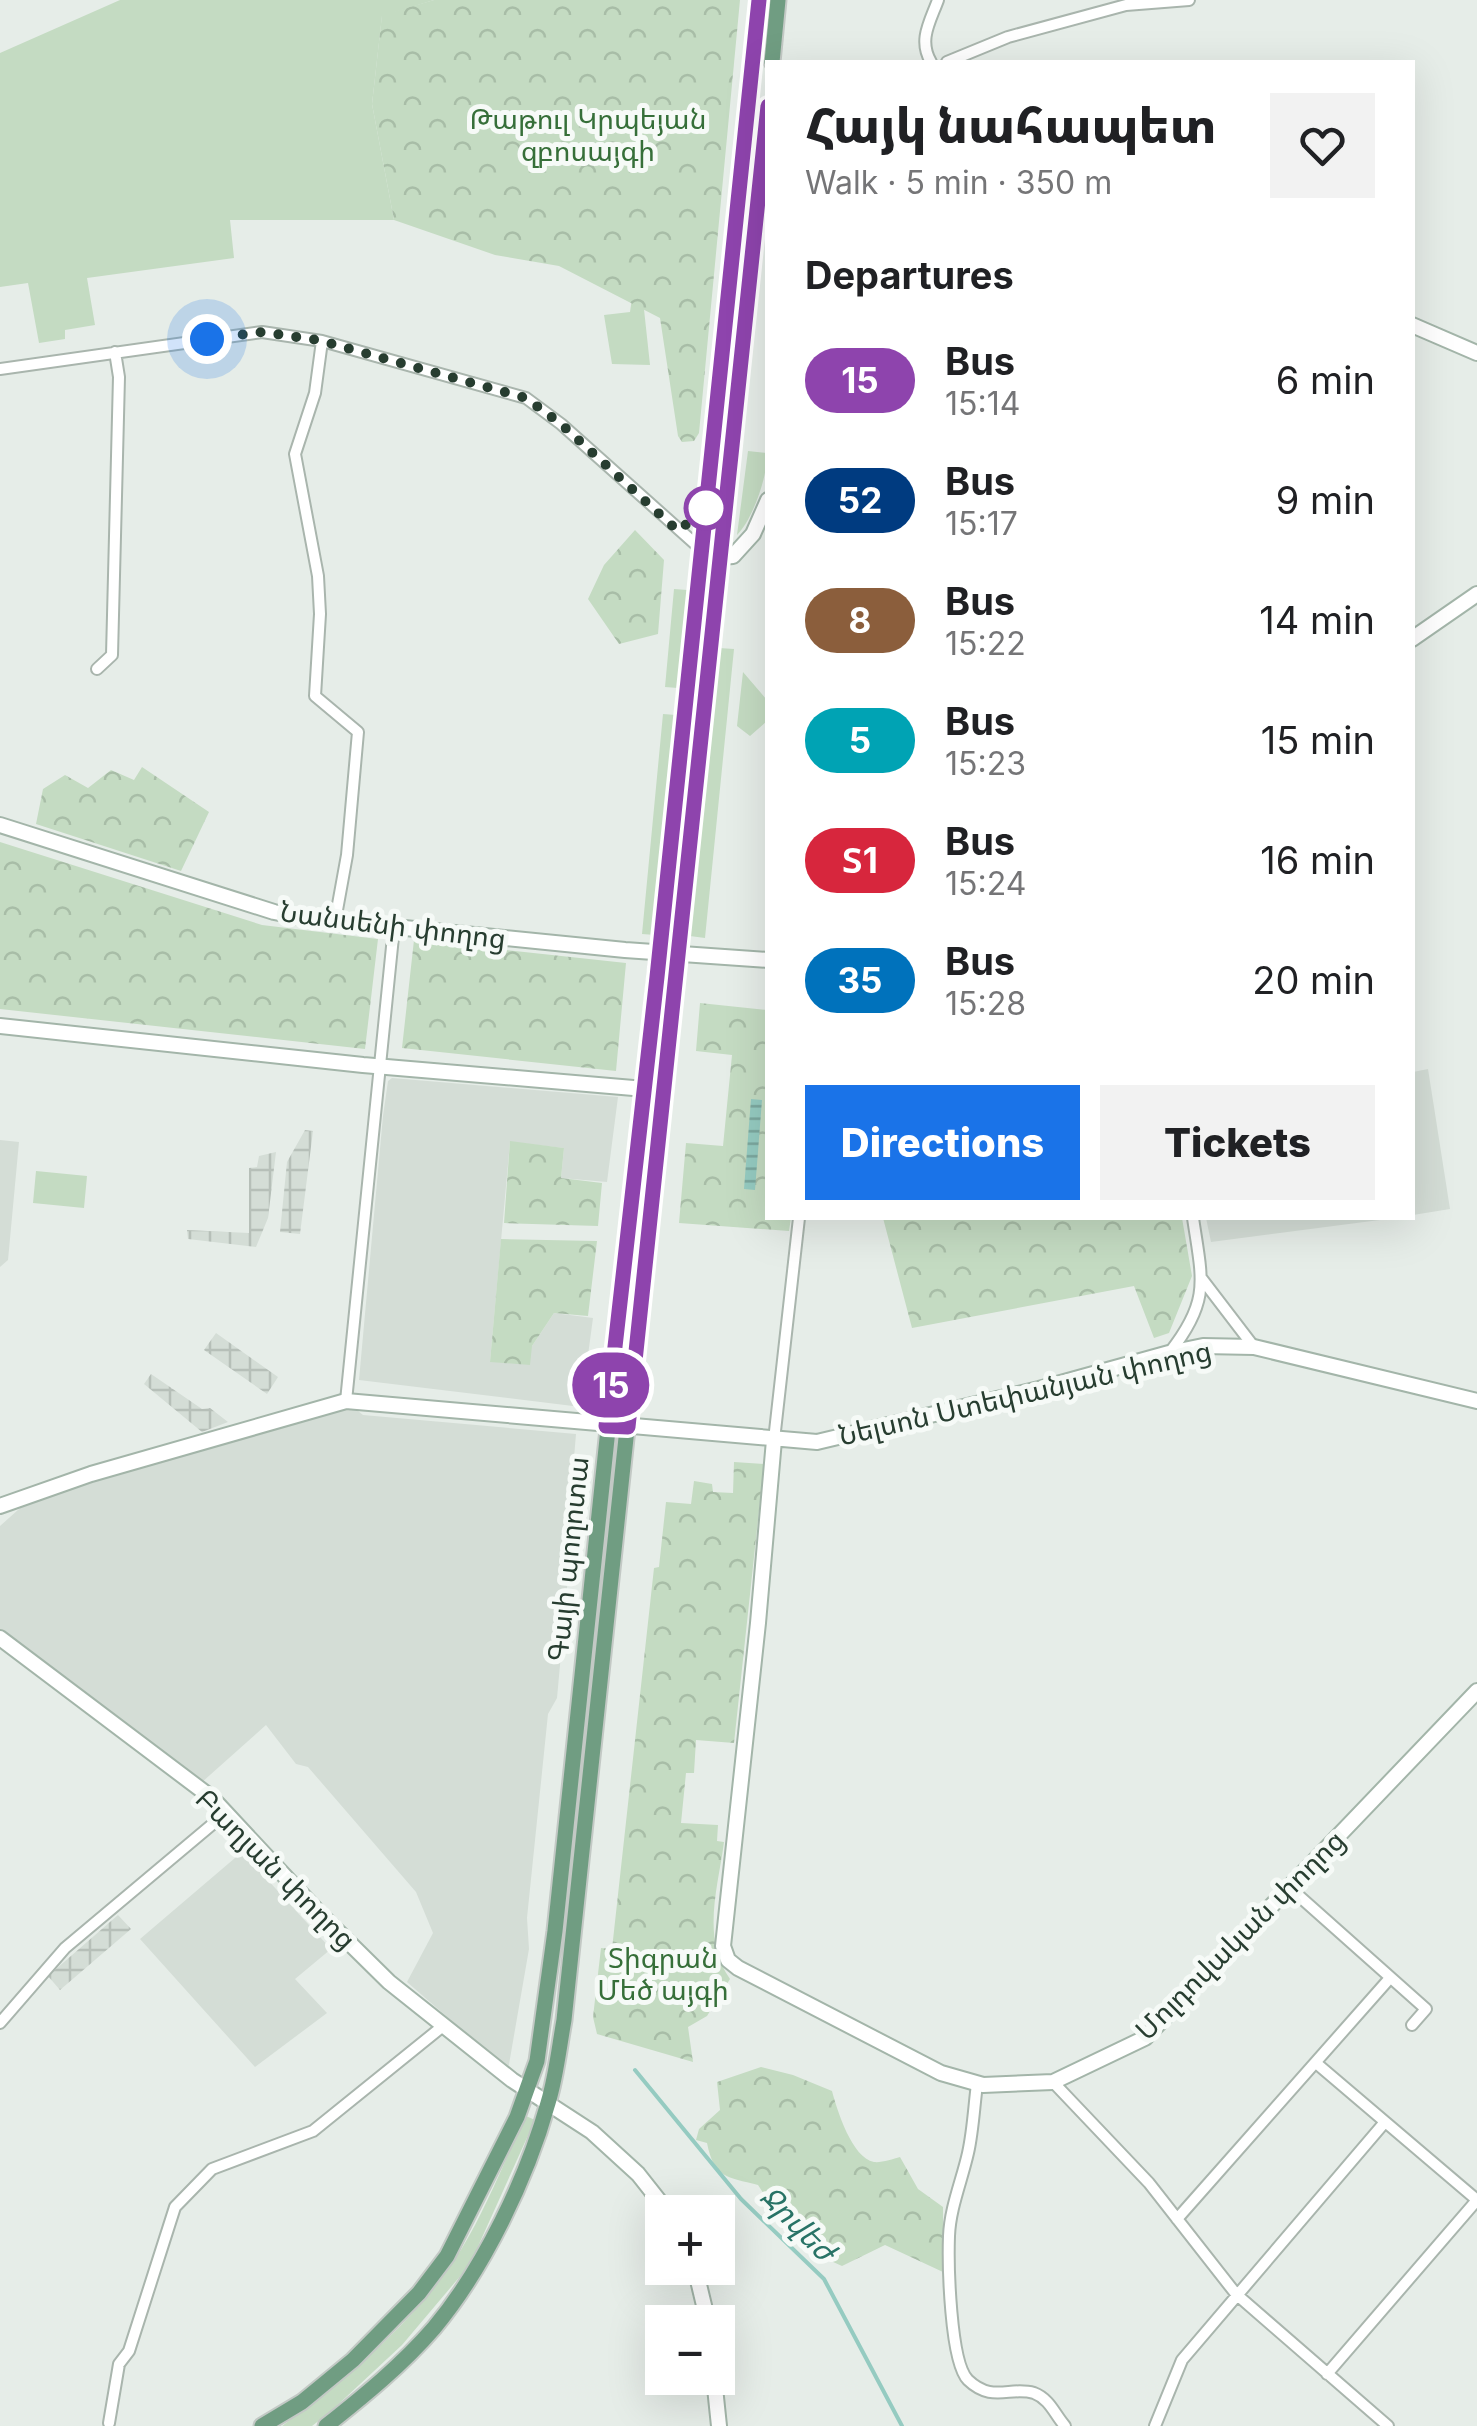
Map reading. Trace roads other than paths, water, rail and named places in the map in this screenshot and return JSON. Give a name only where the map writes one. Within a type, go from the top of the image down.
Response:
[{"type":"main road","name":"Գայի պողոտա","points":[[262,2426],[329,2381],[419,2292],[447,2256],[466,2222],[537,2061],[660,953],[759,0]]},
{"type":"main road","points":[[772,60],[778,0]]},
{"type":"main road","name":"Գայի պողոտա","points":[[326,2426],[391,2372],[474,2274],[510,2200],[549,2102],[564,2020],[765,133]]},
{"type":"street","points":[[930,60],[924,40],[938,0]]},
{"type":"street","points":[[952,60],[1008,37],[1126,5],[1189,0]]},
{"type":"street","points":[[1415,326],[1477,352]]},
{"type":"street","points":[[0,368],[262,332],[322,341],[526,398],[561,424],[702,550],[720,557],[733,556],[742,549],[765,507]]},
{"type":"street","points":[[322,341],[316,393],[295,454],[318,576],[315,696],[358,732],[347,856],[335,921]]},
{"type":"street","points":[[98,669],[112,655],[120,377],[115,352]]},
{"type":"street","points":[[1415,637],[1477,594]]},
{"type":"street","name":"Նանսենի փողոց","points":[[0,824],[274,912],[679,955],[765,960]]},
{"type":"street","points":[[0,1506],[91,1474],[346,1402],[394,927]]},
{"type":"street","points":[[0,1026],[645,1090]]},
{"type":"street","points":[[774,1440],[798,1220]]},
{"type":"street","points":[[1169,1353],[1199,1307],[1202,1278],[1194,1220]]},
{"type":"street","points":[[1202,1278],[1254,1347]]},
{"type":"street","name":"Նելսոն Ստեփանյան փողոց","points":[[346,1402],[817,1442],[1204,1346],[1254,1347],[1477,1401]]},
{"type":"street","name":"Մոլդովական փողոց","points":[[774,1440],[723,1946],[728,1960],[742,1970],[940,2074],[977,2084],[1053,2082],[1145,2038],[1477,1691]]},
{"type":"street","name":"Բաղյան փողոց","points":[[0,1638],[227,1812],[388,1982],[527,2089],[592,2132],[638,2174],[655,2195]]},
{"type":"street","points":[[0,2023],[65,1948],[227,1812]]},
{"type":"street","points":[[1290,1888],[1426,2010],[1412,2025]]},
{"type":"street","points":[[1177,2219],[1390,1978]]},
{"type":"street","points":[[108,2424],[119,2364],[129,2351],[175,2207],[212,2169],[312,2131],[443,2026]]},
{"type":"street","points":[[1316,2063],[1477,2200],[1327,2374]]},
{"type":"street","points":[[1053,2082],[1149,2183],[1236,2294],[1388,2426]]},
{"type":"street","points":[[977,2084],[969,2150],[948,2236],[953,2330],[960,2370],[983,2390],[999,2395],[1033,2393],[1055,2410],[1066,2426]]},
{"type":"street","points":[[1154,2426],[1182,2360],[1385,2122]]},
{"type":"street","points":[[716,2395],[719,2426]]},
{"type":"water","points":[[751,1099],[762,1100],[755,1190],[744,1189]]},
{"type":"waterway","name":"Ջրվեժ","points":[[635,2070],[741,2199],[824,2279],[902,2426]]},
{"type":"park label","name":"Թաթուլ Կրպեյան զբոսայգի","points":[[588,135]]},
{"type":"park label","name":"Տիգրան Մեծ այգի","points":[[663,1974]]}]
